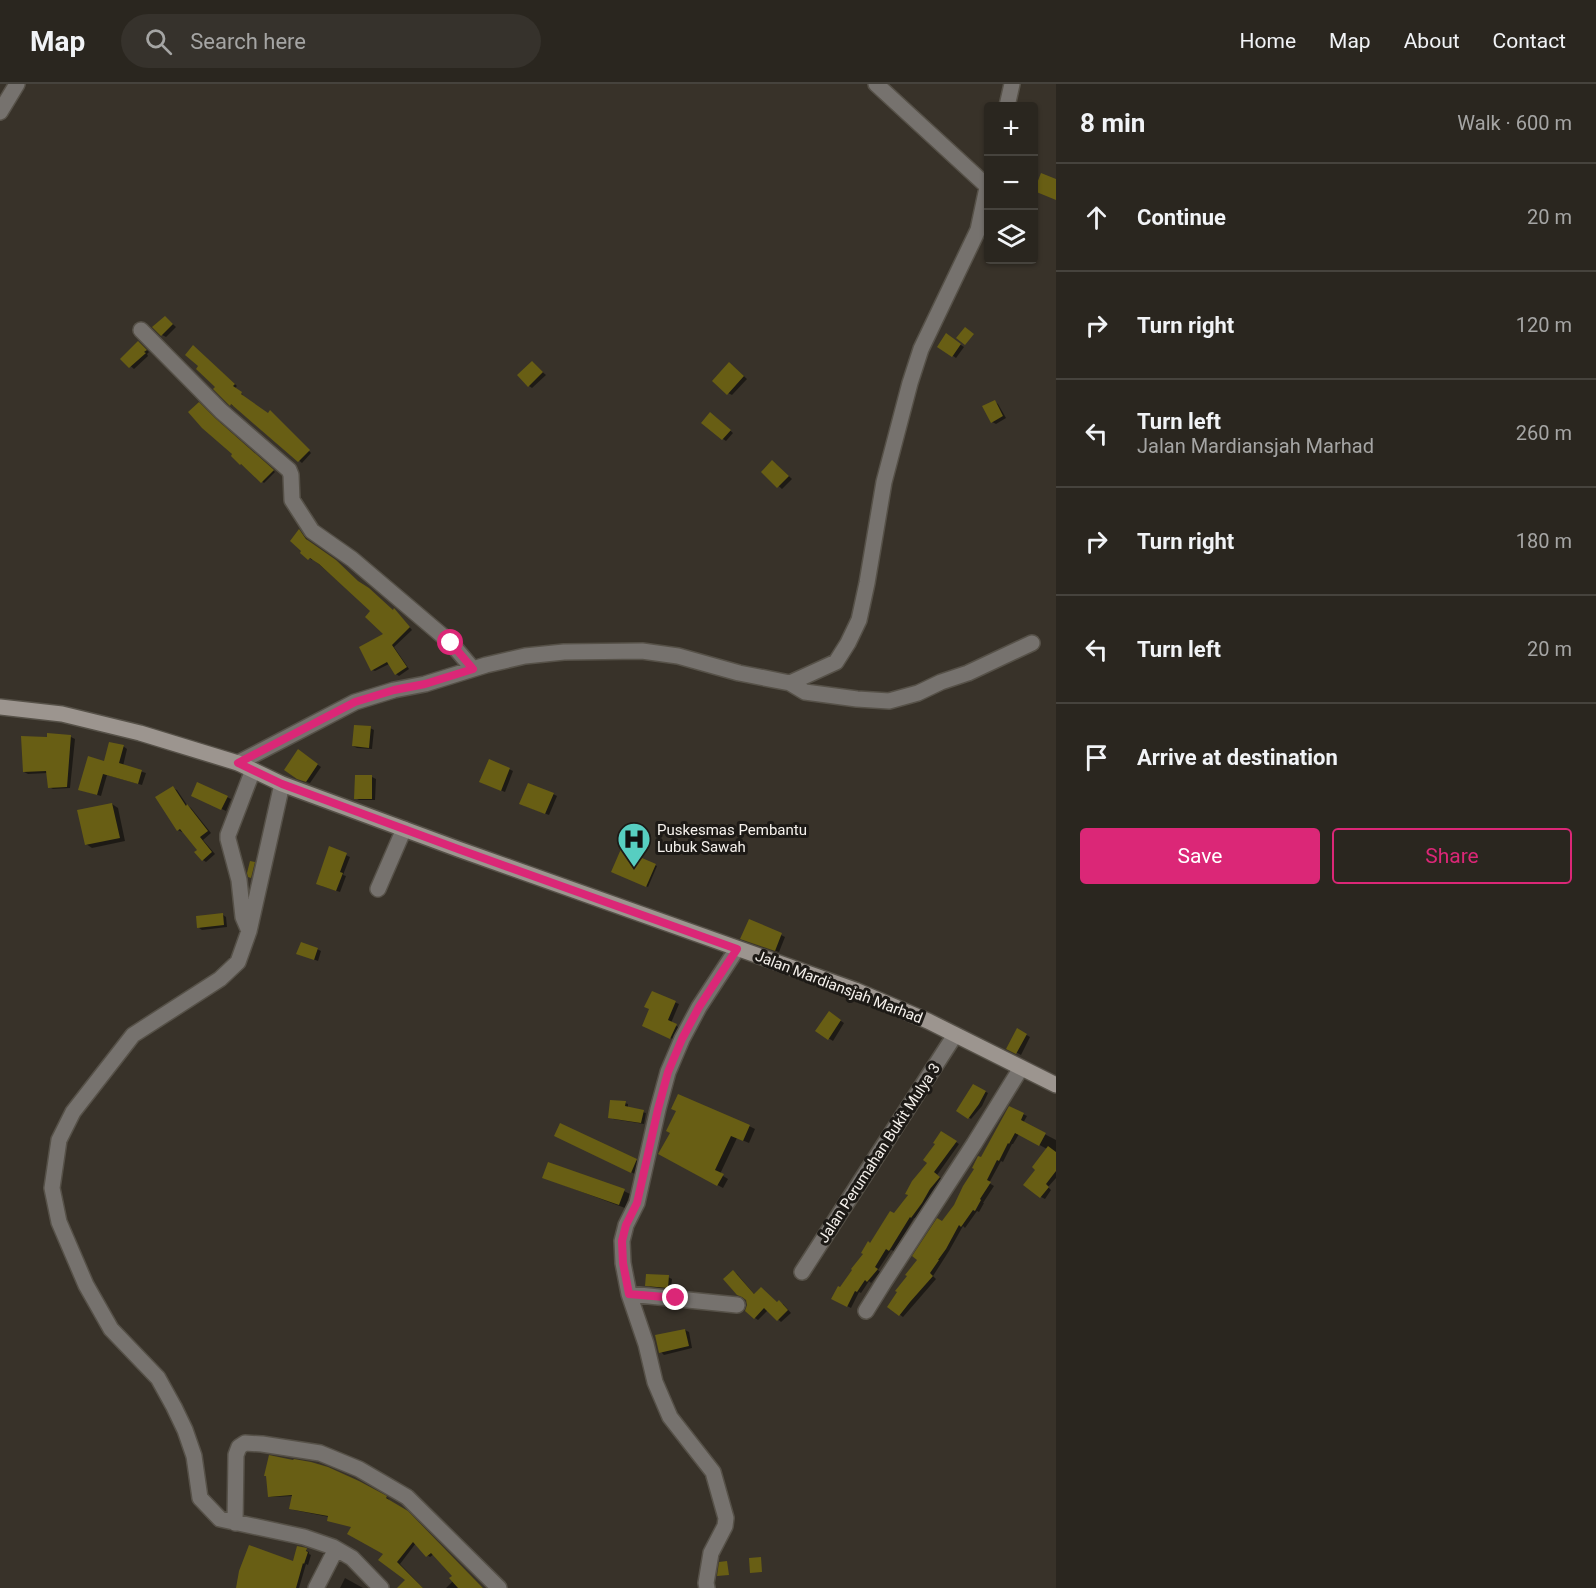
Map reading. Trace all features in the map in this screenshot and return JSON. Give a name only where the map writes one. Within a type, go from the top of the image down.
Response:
[{"type":"street","points":[[0,112],[17,84]]},
{"type":"street","points":[[876,84],[984,181]]},
{"type":"street","points":[[1007,102],[1012,84]]},
{"type":"street","points":[[790,683],[836,662],[859,620],[884,482],[910,383],[921,349],[978,230],[984,203]]},
{"type":"street","points":[[141,330],[221,411],[288,470],[291,475],[291,500],[312,531],[352,558],[451,643],[473,669]]},
{"type":"street","points":[[238,763],[355,702],[525,656],[564,652],[642,651],[678,656],[739,674],[790,683],[805,692],[889,701],[918,693],[968,673],[1032,643]]},
{"type":"street","name":"Jalan Mardiansjah Marhad","points":[[0,707],[62,714],[140,733],[238,763],[282,784],[534,877],[855,990],[928,1021],[1056,1085]]},
{"type":"street","points":[[249,931],[243,917],[239,880],[228,839],[253,770]]},
{"type":"street","points":[[282,784],[249,931],[238,962],[220,979],[133,1035],[73,1112],[59,1140],[52,1188],[59,1222],[86,1286],[111,1329],[158,1378],[185,1430],[194,1456],[200,1498],[220,1519],[304,1537],[336,1549],[352,1558],[381,1588]]},
{"type":"street","points":[[378,889],[404,829]]},
{"type":"street","points":[[707,1588],[711,1553],[725,1526],[726,1518],[713,1472],[670,1417],[655,1382],[646,1344],[629,1294],[623,1263],[622,1241],[626,1225],[637,1203],[668,1072],[699,1007],[737,949]]},
{"type":"street","name":"Jalan Perumahan Bukit Mulya 3","points":[[802,1272],[955,1035]]},
{"type":"street","points":[[866,1311],[1021,1068]]},
{"type":"street","points":[[629,1294],[737,1305]]},
{"type":"street","points":[[235,1523],[236,1455],[239,1447],[245,1443],[262,1444],[320,1453],[359,1470],[407,1497],[499,1588]]},
{"type":"street","points":[[316,1588],[336,1549]]},
{"type":"building","points":[[1041,173],[1056,179],[1056,200],[1038,193],[1038,181]]},
{"type":"building","points":[[165,316],[173,324],[161,336],[152,327]]},
{"type":"building","points":[[965,327],[974,334],[965,345],[956,338]]},
{"type":"building","points":[[946,333],[961,344],[952,357],[937,347]]},
{"type":"building","points":[[138,341],[147,350],[144,352],[146,353],[129,368],[120,359]]},
{"type":"building","points":[[193,345],[235,384],[233,386],[242,392],[241,394],[268,413],[270,410],[310,450],[298,462],[231,404],[230,406],[213,389],[215,387],[196,369],[198,366],[185,355]]},
{"type":"building","points":[[532,361],[543,372],[528,387],[517,375]]},
{"type":"building","points":[[729,362],[744,376],[727,395],[712,381]]},
{"type":"building","points":[[995,400],[1003,416],[991,423],[982,406]]},
{"type":"building","points":[[199,402],[274,470],[261,483],[188,412]]},
{"type":"building","points":[[710,412],[731,430],[722,440],[701,423]]},
{"type":"building","points":[[772,460],[789,476],[777,488],[761,472]]},
{"type":"building","points":[[299,529],[306,539],[336,560],[393,610],[394,608],[410,627],[392,645],[407,667],[395,675],[387,662],[371,671],[359,647],[383,634],[365,617],[370,611],[319,564],[310,558],[308,560],[300,553],[301,551],[290,541]]},
{"type":"building","points":[[354,725],[371,726],[369,748],[352,746]]},
{"type":"building","points":[[47,733],[71,735],[67,787],[48,788],[46,771],[23,772],[21,736],[47,737]]},
{"type":"building","points":[[109,742],[124,745],[119,763],[142,770],[138,784],[103,774],[97,795],[78,790],[88,756],[104,761]]},
{"type":"building","points":[[298,749],[318,764],[306,782],[284,770]]},
{"type":"building","points":[[489,759],[510,768],[501,791],[479,782]]},
{"type":"building","points":[[355,775],[372,775],[372,799],[354,799]]},
{"type":"building","points":[[197,782],[228,796],[221,810],[191,796]]},
{"type":"building","points":[[528,783],[554,793],[545,814],[519,804]]},
{"type":"building","points":[[173,786],[186,806],[187,804],[208,831],[200,837],[212,852],[202,861],[194,852],[197,850],[180,829],[177,831],[155,797]]},
{"type":"building","points":[[112,803],[120,838],[85,845],[77,810]]},
{"type":"building","points":[[329,846],[347,853],[336,891],[316,884]]},
{"type":"building","name":"Puskesmas Pembantu Lubuk Sawah","points":[[621,849],[656,864],[646,887],[611,872]]},
{"type":"building","points":[[250,861],[255,862],[251,878],[247,873]]},
{"type":"building","points":[[223,913],[224,925],[197,928],[196,916]]},
{"type":"building","points":[[749,919],[782,933],[775,951],[740,939]]},
{"type":"building","points":[[301,942],[318,948],[314,960],[296,954]]},
{"type":"building","points":[[652,991],[676,1001],[668,1020],[677,1024],[670,1039],[642,1026],[649,1009],[644,1007]]},
{"type":"building","points":[[829,1011],[841,1020],[828,1040],[815,1031]]},
{"type":"building","points":[[1017,1028],[1027,1034],[1016,1054],[1006,1049]]},
{"type":"building","points":[[973,1084],[986,1091],[968,1119],[956,1111]]},
{"type":"building","points":[[678,1094],[750,1125],[743,1141],[731,1136],[715,1170],[724,1174],[717,1186],[658,1154],[670,1133],[666,1131],[676,1111],[671,1109]]},
{"type":"building","points":[[610,1100],[626,1101],[625,1106],[644,1110],[641,1123],[608,1118]]},
{"type":"building","points":[[1009,1106],[1024,1113],[1021,1120],[1046,1133],[1039,1146],[1015,1133],[999,1161],[997,1160],[987,1180],[991,1182],[975,1211],[973,1210],[961,1227],[959,1225],[930,1273],[933,1276],[899,1316],[887,1307],[897,1292],[895,1291],[907,1276],[905,1275],[917,1260],[912,1256],[937,1218],[942,1221],[954,1205],[974,1169],[972,1168],[978,1156],[981,1157]]},
{"type":"building","points":[[560,1123],[637,1159],[631,1173],[554,1136]]},
{"type":"building","points":[[941,1131],[957,1141],[934,1172],[940,1177],[910,1217],[889,1251],[886,1249],[875,1267],[878,1269],[867,1282],[865,1280],[857,1292],[855,1291],[847,1307],[831,1299],[890,1211],[894,1213],[908,1195],[905,1194],[912,1181],[927,1163],[923,1160]]},
{"type":"building","points":[[1048,1146],[1056,1152],[1056,1171],[1046,1184],[1049,1187],[1040,1198],[1023,1185],[1035,1170],[1032,1167]]},
{"type":"building","points":[[548,1162],[625,1189],[619,1205],[542,1178]]},
{"type":"building","points":[[733,1270],[754,1294],[761,1287],[788,1310],[777,1321],[764,1308],[754,1319],[745,1311],[746,1300],[737,1295],[723,1279]]},
{"type":"building","points":[[646,1274],[669,1275],[668,1288],[645,1286]]},
{"type":"building","points":[[685,1329],[689,1346],[659,1353],[655,1335]]},
{"type":"building","points":[[269,1455],[328,1467],[387,1496],[386,1498],[408,1511],[483,1588],[458,1588],[449,1578],[452,1576],[431,1553],[426,1557],[413,1542],[397,1562],[423,1588],[397,1588],[405,1580],[378,1560],[383,1554],[347,1534],[351,1527],[327,1521],[328,1516],[289,1509],[292,1495],[268,1497],[266,1476],[264,1476]]},
{"type":"building","points":[[249,1545],[293,1561],[297,1546],[307,1548],[308,1552],[296,1588],[236,1588],[239,1571]]},
{"type":"building","points":[[761,1557],[762,1572],[750,1573],[749,1558]]},
{"type":"building","points":[[727,1561],[729,1575],[717,1576],[719,1562]]},
{"type":"place","name":"Puskesmas Pembantu Lubuk Sawah","points":[[634,868]]},
{"type":"route","points":[[451,643],[473,669],[355,702],[238,763],[282,784],[737,949],[699,1007],[668,1072],[637,1203],[626,1225],[622,1241],[623,1263],[629,1294],[676,1298]]}]
